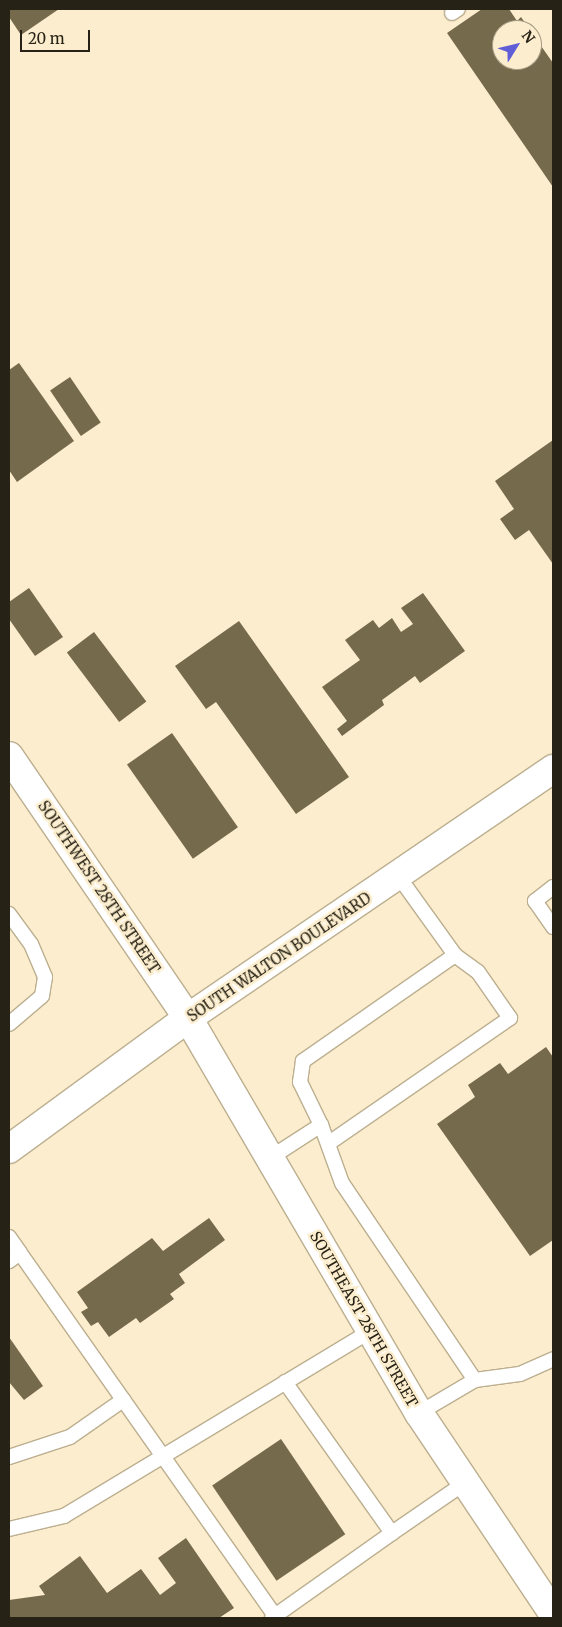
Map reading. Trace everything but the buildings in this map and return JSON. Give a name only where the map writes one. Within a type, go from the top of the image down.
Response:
[{"type":"main road","name":"SOUTHWEST 28TH STREET","points":[[9,756],[188,1018]]},
{"type":"main road","name":"SOUTH WALTON BOULEVARD","points":[[9,1149],[188,1018],[400,877],[553,769]]},
{"type":"main road","name":"SOUTHEAST 28TH STREET","points":[[188,1018],[419,1413],[553,1612]]},
{"type":"lane","points":[[329,1143],[510,1018],[478,972],[455,955],[400,877]]},
{"type":"lane","points":[[553,887],[535,901],[553,928]]},
{"type":"lane","points":[[9,914],[31,944],[45,977],[42,996],[9,1024]]},
{"type":"lane","points":[[455,955],[303,1061],[300,1082],[329,1143],[342,1183],[475,1380]]},
{"type":"lane","points":[[270,1158],[321,1126]]},
{"type":"lane","points":[[9,1236],[14,1257],[123,1400],[274,1617],[466,1482]]},
{"type":"lane","points":[[9,1529],[64,1516],[371,1331]]},
{"type":"lane","points":[[419,1413],[475,1380],[520,1374],[553,1359]]},
{"type":"lane","points":[[285,1382],[392,1533]]},
{"type":"lane","points":[[9,1457],[70,1437],[123,1400]]}]
